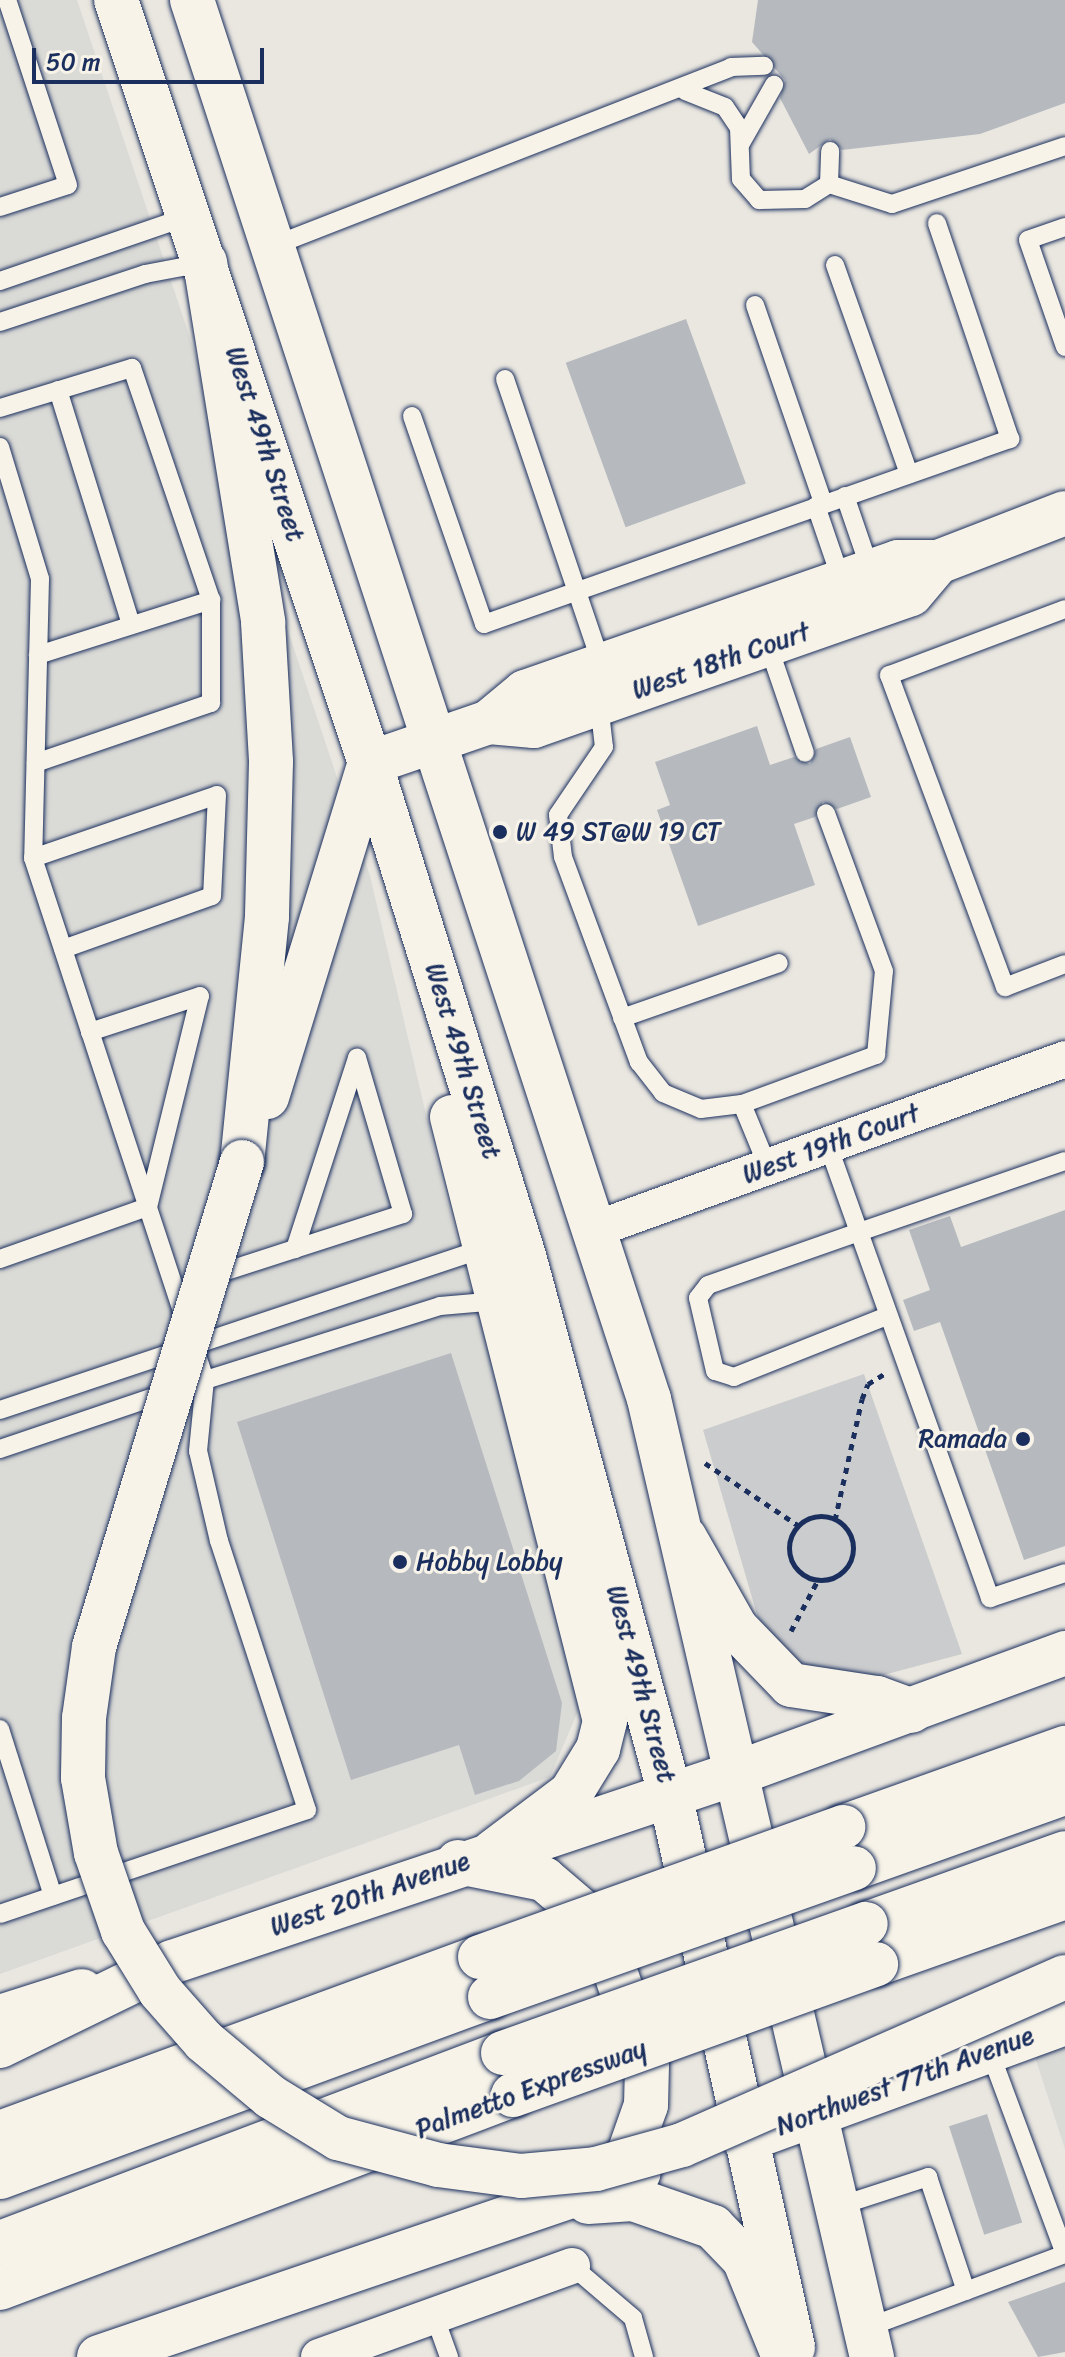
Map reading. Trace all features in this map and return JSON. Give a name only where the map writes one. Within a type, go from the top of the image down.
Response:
[{"type":"main road","name":"West 49th Street","points":[[116,0],[370,763],[524,1256],[670,1794],[796,2357]]},
{"type":"main road","points":[[194,1],[596,1229],[685,1538],[869,2342]]},
{"type":"main road","points":[[205,262],[263,622],[271,762],[267,917],[242,1162]]},
{"type":"main road","name":"West 18th Court","points":[[762,628],[856,577],[938,562],[1065,513]]},
{"type":"main road","name":"West 18th Court","points":[[370,763],[489,722],[534,726],[601,685],[762,628],[911,594],[938,562]]},
{"type":"main road","points":[[370,763],[276,1075],[242,1162],[94,1647],[84,1718],[83,1778],[96,1853],[123,1931],[160,1991],[204,2041],[271,2097],[338,2138],[438,2165],[521,2176],[596,2169],[682,2145],[1065,1977]]},
{"type":"main road","points":[[419,918],[424,994],[485,1248],[555,1501],[605,1721],[598,1749],[571,1793],[476,1857]]},
{"type":"main road","points":[[685,1538],[736,1628],[791,1685],[877,1698],[912,1711]]},
{"type":"main road","name":"West 20th Avenue","points":[[0,2017],[740,1772],[1065,1653]]},
{"type":"main road","points":[[0,2133],[485,1977],[848,1848],[1065,1748]]},
{"type":"main road","points":[[848,1848],[1065,1793]]},
{"type":"main road","points":[[0,2243],[503,2053],[871,1944],[1065,1853]]},
{"type":"main road","points":[[476,1857],[544,1879],[584,1913],[614,1968],[647,2065],[646,2105],[620,2179]]},
{"type":"main road","name":"Palmetto Expressway","points":[[0,2288],[513,2095],[871,1944],[1065,1897]]},
{"type":"main road","points":[[0,2046],[172,1962]]},
{"type":"main road","points":[[0,2177],[485,1977]]},
{"type":"main road","name":"Northwest 77th Avenue","points":[[546,2206],[745,2140],[1064,2024]]},
{"type":"main road","points":[[99,2357],[546,2206],[633,2199],[713,2227],[744,2259],[784,2357]]},
{"type":"street","name":"West 19th Court","points":[[596,1229],[1065,1059]]},
{"type":"street","points":[[328,2356],[572,2266]]},
{"type":"lane","points":[[0,207],[68,185],[7,0]]},
{"type":"lane","points":[[273,246],[685,91],[731,67],[764,66]]},
{"type":"lane","points":[[741,143],[774,85]]},
{"type":"lane","points":[[685,91],[725,107],[741,143],[741,179],[759,200],[805,199],[829,184],[892,204],[1065,146]]},
{"type":"lane","points":[[829,184],[830,151]]},
{"type":"lane","points":[[0,281],[189,216]]},
{"type":"lane","points":[[412,416],[484,624],[1010,439],[937,223]]},
{"type":"lane","points":[[1065,227],[1028,240],[1065,347]]},
{"type":"lane","points":[[0,322],[145,274],[205,262]]},
{"type":"lane","points":[[835,265],[909,474]]},
{"type":"lane","points":[[755,305],[820,504],[856,577]]},
{"type":"lane","points":[[0,408],[132,368],[211,600],[211,703],[36,763]]},
{"type":"lane","points":[[505,379],[576,591],[601,685],[604,747],[558,815],[563,857],[639,1062],[663,1093],[701,1109],[742,1104],[876,1055],[884,971],[826,813]]},
{"type":"lane","points":[[58,390],[131,625]]},
{"type":"lane","points":[[0,447],[40,579],[33,858],[205,1380],[198,1451],[219,1541],[307,1810],[0,1914]]},
{"type":"lane","points":[[845,496],[856,577]]},
{"type":"lane","points":[[38,655],[211,600]]},
{"type":"lane","points":[[1065,609],[889,675],[1005,987],[1065,964]]},
{"type":"lane","points":[[762,628],[805,753]]},
{"type":"lane","points":[[33,858],[217,795],[212,896],[63,949]]},
{"type":"lane","points":[[622,1018],[779,963]]},
{"type":"lane","points":[[90,1032],[200,996],[148,1207]]},
{"type":"lane","points":[[175,1288],[403,1214],[357,1058],[295,1249]]},
{"type":"lane","points":[[742,1104],[768,1167]]},
{"type":"lane","points":[[828,1145],[990,1598],[1065,1573]]},
{"type":"lane","points":[[887,1316],[734,1377],[715,1371],[699,1319],[698,1298],[708,1285],[1065,1161]]},
{"type":"lane","points":[[0,1259],[148,1207]]},
{"type":"lane","points":[[0,1410],[195,1349],[485,1248]]},
{"type":"lane","points":[[0,1449],[440,1306],[499,1301]]},
{"type":"lane","points":[[0,1729],[53,1896]]},
{"type":"lane","points":[[869,2342],[966,2291],[1065,2254],[989,2049]]},
{"type":"lane","points":[[839,2206],[928,2177],[966,2291]]},
{"type":"lane","points":[[572,2266],[633,2318],[644,2357]]},
{"type":"lane","points":[[434,2315],[449,2357]]},
{"type":"path","points":[[835,1520],[868,1384]]},
{"type":"path","points":[[705,1463],[799,1526]]},
{"type":"path","points":[[813,1517],[835,1520],[849,1533],[850,1562],[836,1577],[818,1580],[792,1561],[791,1539],[799,1526],[813,1517]]},
{"type":"path","points":[[786,1639],[818,1580]]},
{"type":"shaded area","points":[[0,0],[77,0],[370,876],[443,1187],[578,1673],[578,1711],[550,1777],[0,1974]]},
{"type":"shaded area","points":[[864,1374],[962,1654],[861,1681],[798,1662],[758,1618],[703,1430]]},
{"type":"shaded area","points":[[1065,2047],[1065,2149],[1035,2057]]},
{"type":"building","points":[[758,0],[1065,0],[1065,103],[980,134],[842,150],[830,139],[809,154],[780,98],[785,80],[752,42]]},
{"type":"building","points":[[686,319],[746,483],[626,527],[566,363]]},
{"type":"building","points":[[757,726],[770,765],[794,757],[810,764],[816,749],[850,737],[871,797],[837,809],[823,802],[815,817],[794,824],[815,885],[698,926],[657,810],[670,805],[655,762]]},
{"type":"building","name":"Ramada","points":[[1065,1210],[1065,1546],[1024,1560],[940,1322],[914,1331],[903,1300],[930,1290],[909,1230],[950,1216],[961,1247]]},
{"type":"building","name":"Hobby Lobby","points":[[451,1353],[562,1703],[556,1751],[519,1781],[475,1795],[459,1745],[351,1780],[237,1422]]},
{"type":"building","points":[[987,2114],[1022,2222],[984,2235],[949,2126]]},
{"type":"building","points":[[1065,2282],[1065,2352],[1038,2357],[1008,2302]]},
{"type":"place","name":"W 49 ST@W 19 CT","points":[[500,832]]},
{"type":"place","name":"Ramada","points":[[1023,1439]]},
{"type":"place","name":"Hobby Lobby","points":[[400,1562]]}]
